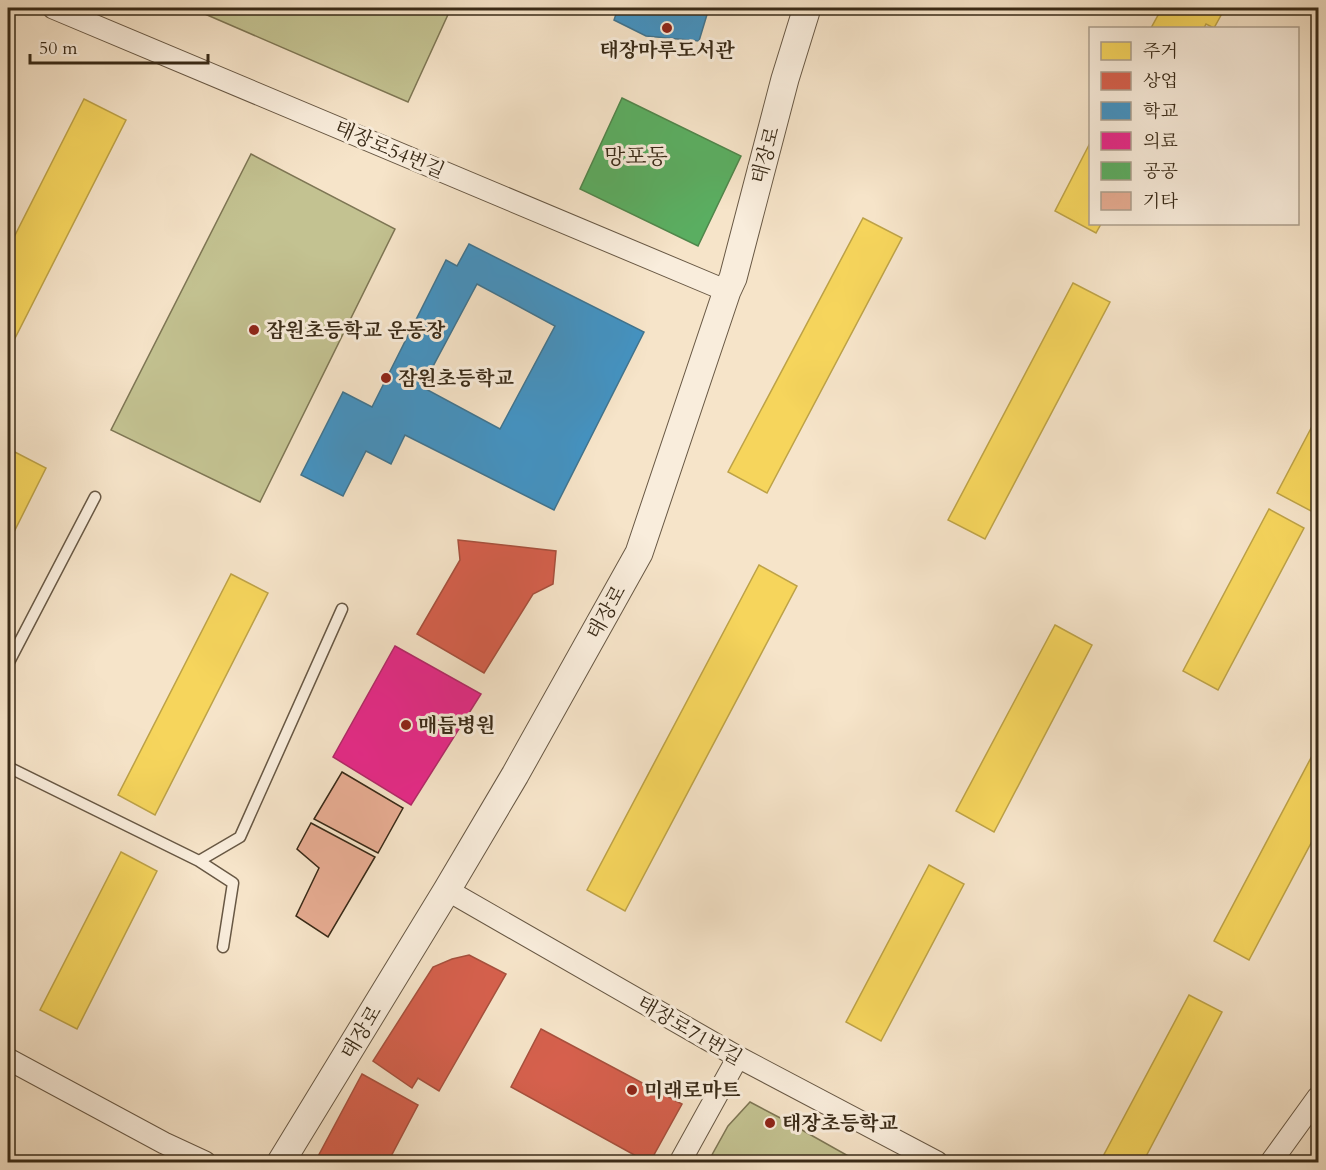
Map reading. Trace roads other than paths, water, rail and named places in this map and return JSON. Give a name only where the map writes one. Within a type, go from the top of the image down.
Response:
[{"type":"street","name":"태장로54번길","points":[[53,8],[727,291]]},
{"type":"street","name":"태장로","points":[[281,1162],[447,890],[639,553],[733,278],[785,79],[807,8]]},
{"type":"street","name":"태장로71번길","points":[[447,890],[738,1057],[937,1162]]},
{"type":"street","points":[[680,1162],[738,1057]]},
{"type":"street","points":[[8,1059],[164,1143],[205,1162]]},
{"type":"street","points":[[1271,1162],[1318,1097]]},
{"type":"lane","points":[[8,664],[95,497]]},
{"type":"lane","points":[[199,861],[240,837],[342,609]]},
{"type":"lane","points":[[8,767],[199,861],[233,883],[223,947]]},
{"type":"place","name":"태장마루도서관","points":[[667,28]]},
{"type":"place","name":"잠원초등학교 운동장","points":[[254,330]]},
{"type":"place","name":"잠원초등학교","points":[[386,378]]},
{"type":"place","name":"매듭병원","points":[[406,725]]},
{"type":"place","name":"미래로마트","points":[[632,1090]]},
{"type":"place","name":"태장초등학교","points":[[770,1123]]},
{"type":"district","name":"망포동","points":[[636,156]]}]
